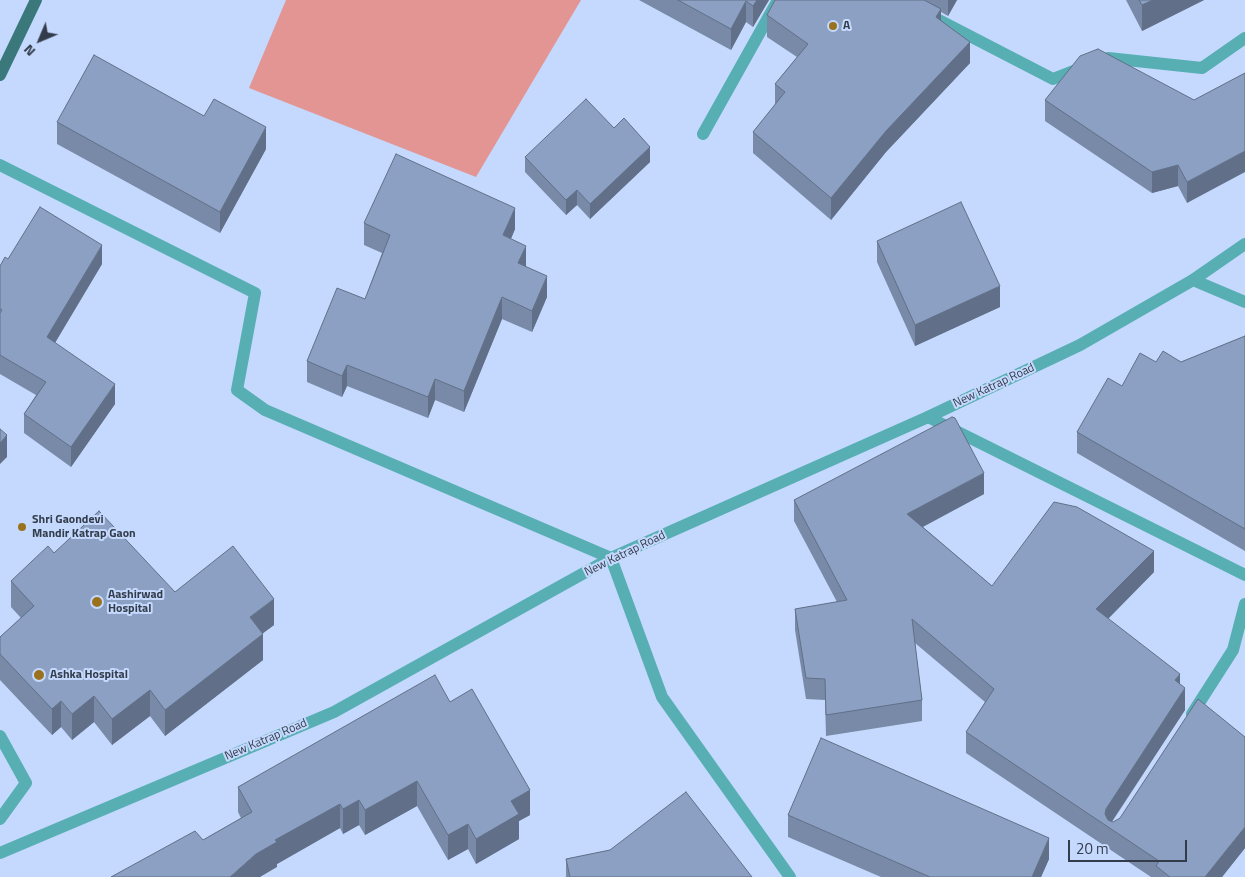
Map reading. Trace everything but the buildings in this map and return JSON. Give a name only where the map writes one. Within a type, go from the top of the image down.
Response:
[{"type":"main road","points":[[0,75],[36,0]]},
{"type":"street","points":[[703,134],[778,0]]},
{"type":"street","points":[[900,0],[1053,79],[1108,58],[1202,68],[1245,38]]},
{"type":"street","points":[[0,165],[254,293],[237,390],[265,410],[611,558],[662,697],[790,877]]},
{"type":"street","name":"New Katrap Road","points":[[0,853],[334,712],[611,558],[928,417],[1080,345],[1193,280],[1245,244]]},
{"type":"street","points":[[1193,280],[1245,302]]},
{"type":"street","points":[[928,417],[1245,575]]},
{"type":"street","points":[[1186,723],[1233,650],[1245,604]]},
{"type":"street","points":[[0,736],[26,783],[0,819]]},
{"type":"shaded area","points":[[286,0],[581,0],[476,177],[249,88]]},
{"type":"place","name":"A","points":[[833,26]]},
{"type":"place","name":"Shri Gaondevi Mandir Katrap Gaon","points":[[22,527]]},
{"type":"place","name":"Aashirwad Hospital","points":[[97,602]]},
{"type":"place","name":"Ashka Hospital","points":[[39,675]]}]
